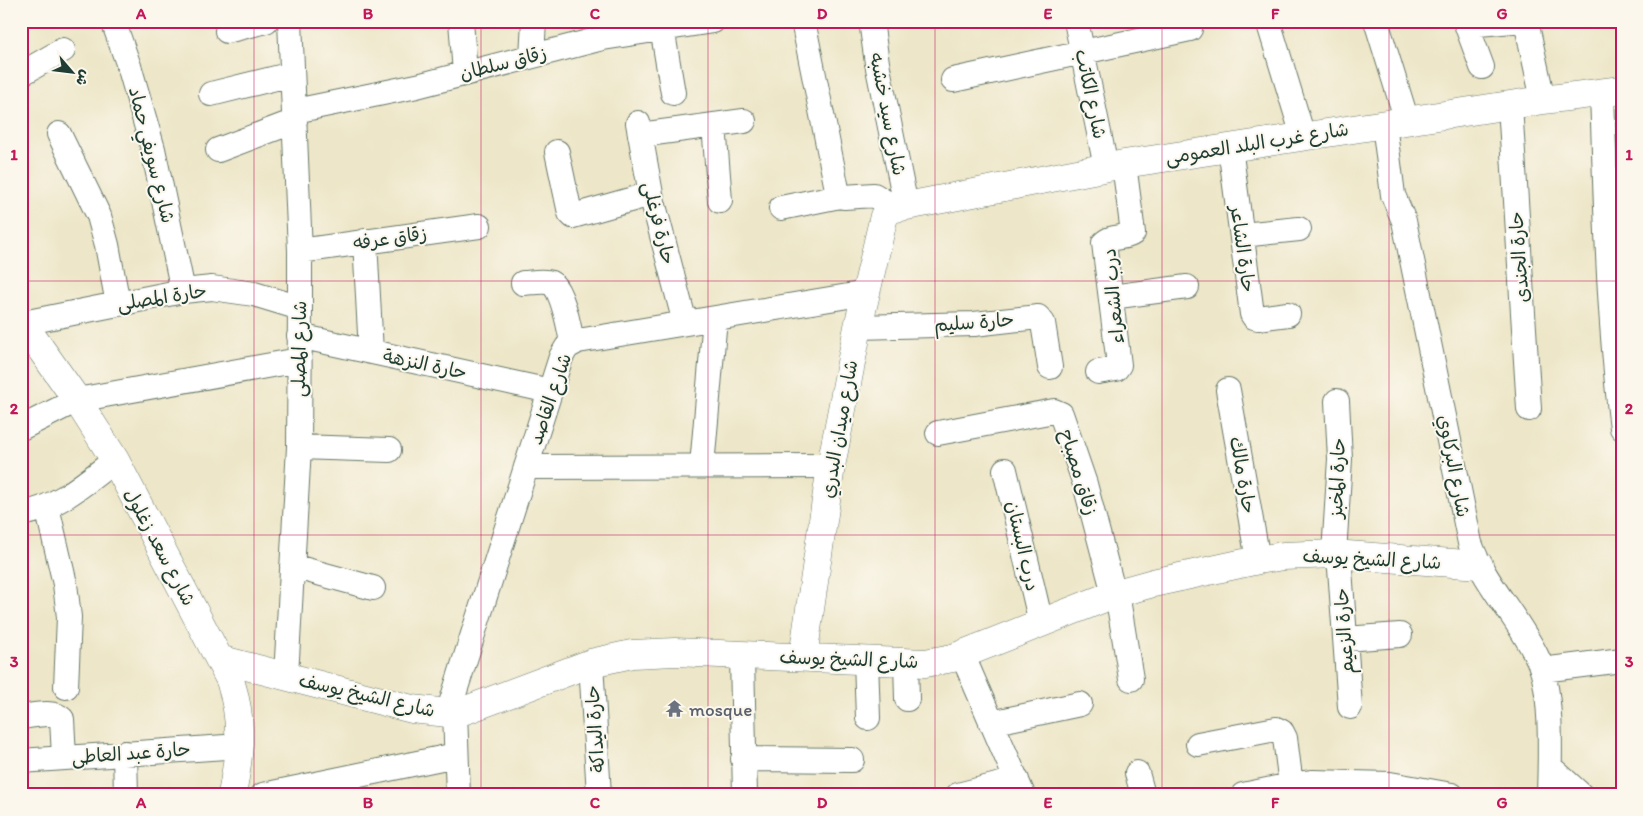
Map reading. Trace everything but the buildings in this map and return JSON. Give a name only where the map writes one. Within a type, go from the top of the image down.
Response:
[{"type":"street","name":"شارع سويفي حماد","points":[[113,21],[130,69],[153,149],[183,292]]},
{"type":"street","points":[[226,31],[266,21]]},
{"type":"street","name":"شارع المصلى","points":[[286,676],[299,447],[300,308],[300,251],[290,21]]},
{"type":"street","points":[[461,21],[465,73]]},
{"type":"street","points":[[532,56],[534,21]]},
{"type":"street","name":"زقاق سلطان","points":[[218,150],[295,116],[603,38],[671,25],[713,21]]},
{"type":"street","points":[[803,21],[838,194],[840,196]]},
{"type":"street","name":"شارع سيد خشبه","points":[[870,21],[900,207]]},
{"type":"street","name":"شارع الكاتب","points":[[1076,21],[1082,52],[1115,165]]},
{"type":"street","points":[[1268,21],[1303,136]]},
{"type":"street","name":"شارع البركاوي","points":[[1376,21],[1396,123],[1393,195],[1404,221],[1469,538],[1479,565],[1532,648],[1547,687],[1550,767],[1548,795]]},
{"type":"street","points":[[1482,67],[1466,23],[1513,21]]},
{"type":"street","points":[[1526,21],[1543,100]]},
{"type":"street","points":[[671,25],[673,93]]},
{"type":"street","points":[[952,80],[1190,29]]},
{"type":"street","points":[[21,74],[63,50]]},
{"type":"street","points":[[211,94],[292,74]]},
{"type":"street","points":[[1612,91],[1613,144],[1606,240],[1614,363],[1622,428]]},
{"type":"street","name":"شارع غرب البلد العمومى","points":[[900,207],[1115,165],[1612,91]]},
{"type":"street","name":"حارة الجندى","points":[[1510,105],[1529,409]]},
{"type":"street","points":[[720,202],[714,125],[744,121]]},
{"type":"street","name":"حارة فرغلى","points":[[685,323],[650,194],[639,129],[714,125]]},
{"type":"street","points":[[59,134],[99,216],[107,245],[118,304]]},
{"type":"street","name":"حارة الشاعر","points":[[1230,147],[1253,315],[1258,318],[1288,314]]},
{"type":"street","points":[[557,152],[570,213],[573,216],[650,194]]},
{"type":"street","name":"درب الشعراء","points":[[1098,372],[1116,369],[1120,365],[1104,243],[1109,239],[1130,236],[1134,232],[1115,165]]},
{"type":"street","points":[[781,208],[840,196],[874,195],[900,207]]},
{"type":"street","name":"شارع ميدان البدري","points":[[802,657],[832,466],[858,327],[884,216],[887,212],[900,207]]},
{"type":"street","name":"زقاق عرفه","points":[[300,251],[479,226]]},
{"type":"street","points":[[1242,235],[1299,229]]},
{"type":"street","points":[[365,241],[371,352]]},
{"type":"street","points":[[523,283],[548,283],[554,286],[567,318],[572,343]]},
{"type":"street","points":[[1111,297],[1187,287]]},
{"type":"street","name":"حارة المصلى","points":[[25,331],[118,304],[212,288],[233,290],[300,308]]},
{"type":"street","name":"شارع القاصد","points":[[458,795],[452,712],[526,468],[564,351],[572,343],[866,294]]},
{"type":"street","name":"حارة سليم","points":[[858,327],[974,324],[1038,317],[1044,323],[1050,366]]},
{"type":"street","points":[[702,466],[715,318]]},
{"type":"street","name":"شارع سعد زغلول","points":[[25,331],[76,400],[115,460],[230,680],[235,696],[240,730],[240,746],[232,795]]},
{"type":"street","name":"حارة النزهة","points":[[299,336],[550,391]]},
{"type":"street","points":[[21,428],[76,400],[299,360]]},
{"type":"street","name":"حارة مالك","points":[[1228,390],[1258,560]]},
{"type":"street","name":"حارة المخبز","points":[[1336,554],[1340,458],[1337,401]]},
{"type":"street","name":"زقاق مصباح","points":[[938,433],[1054,411],[1061,414],[1085,484],[1115,594]]},
{"type":"street","points":[[299,447],[389,450]]},
{"type":"street","points":[[21,514],[47,506],[66,496],[115,460]]},
{"type":"street","points":[[526,468],[832,466]]},
{"type":"street","name":"درب البستان","points":[[1005,470],[1041,623]]},
{"type":"street","points":[[47,506],[65,584],[69,617],[66,687]]},
{"type":"street","name":"شارع الشيخ يوسف","points":[[219,659],[412,709],[452,712],[466,710],[591,663],[632,654],[675,652],[925,663],[939,661],[962,654],[1115,594],[1153,583],[1283,556],[1336,554],[1479,565]]},
{"type":"street","name":"حارة الزعيم","points":[[1336,554],[1350,707]]},
{"type":"street","points":[[292,566],[372,588]]},
{"type":"street","points":[[1115,594],[1131,679]]},
{"type":"street","points":[[1345,639],[1400,636]]},
{"type":"street","points":[[958,795],[1020,787],[962,654]]},
{"type":"street","points":[[742,656],[745,795]]},
{"type":"street","points":[[866,660],[868,718]]},
{"type":"street","points":[[1542,670],[1622,660]]},
{"type":"street","points":[[906,662],[907,699]]},
{"type":"street","name":"حارة اليداكة","points":[[591,663],[599,795]]},
{"type":"street","points":[[992,723],[1080,704]]},
{"type":"street","points":[[21,717],[60,716],[62,719],[64,757]]},
{"type":"street","points":[[1198,744],[1276,729],[1282,732],[1285,738],[1292,785]]},
{"type":"street","name":"حارة عبد العاطى","points":[[21,761],[240,746]]},
{"type":"street","points":[[125,753],[126,795]]},
{"type":"street","points":[[263,795],[456,755]]},
{"type":"street","points":[[744,759],[852,760]]},
{"type":"street","points":[[1550,767],[1581,795]]},
{"type":"street","points":[[1243,795],[1314,782],[1452,795]]},
{"type":"place","name":"mosque","points":[[675,709]]}]
